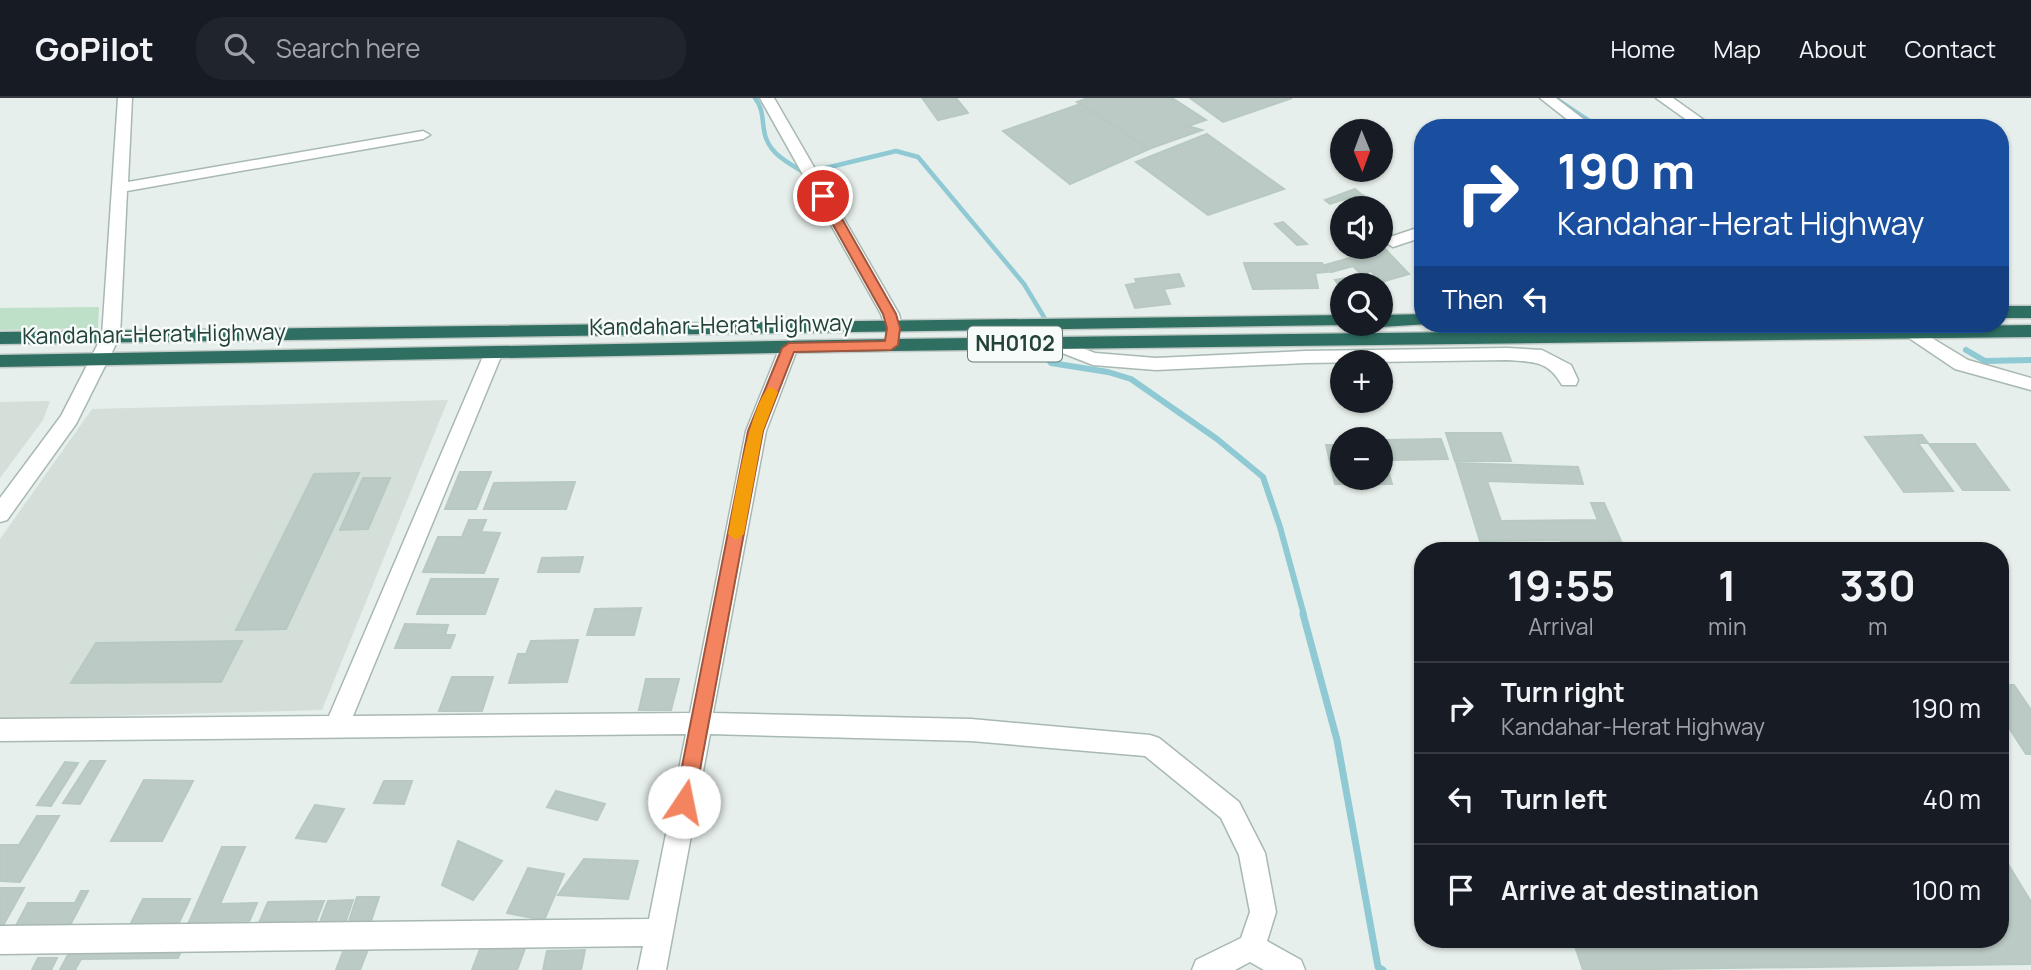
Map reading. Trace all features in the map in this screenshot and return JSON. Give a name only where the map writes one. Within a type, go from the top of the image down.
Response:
[{"type":"highway","points":[[2009,312],[2031,312]]},
{"type":"highway","points":[[1393,321],[1414,320]]},
{"type":"highway","name":"Kandahar-Herat Highway","points":[[0,361],[789,348],[892,337],[1330,321]]},
{"type":"highway","name":"Kandahar-Herat Highway","points":[[2009,331],[2031,331]]},
{"type":"highway","name":"Kandahar-Herat Highway","points":[[0,338],[396,334],[892,337],[1053,343],[1428,333]]},
{"type":"highway","points":[[387,356],[396,334]]},
{"type":"street","points":[[767,98],[890,314],[892,337]]},
{"type":"street","points":[[1547,98],[1576,119]]},
{"type":"street","points":[[1663,98],[1694,119]]},
{"type":"street","points":[[0,514],[69,419],[111,336],[128,99]]},
{"type":"street","points":[[120,188],[423,135]]},
{"type":"street","points":[[1393,242],[1414,235]]},
{"type":"street","points":[[1914,333],[1962,365],[2031,384]]},
{"type":"street","points":[[1053,343],[1093,359],[1156,364],[1304,357],[1530,355],[1542,356],[1564,369],[1569,380]]},
{"type":"street","points":[[652,970],[756,431],[789,348]]},
{"type":"street","points":[[336,727],[493,354]]},
{"type":"street","points":[[0,730],[699,723],[971,730],[1150,746],[1230,810],[1252,853],[1263,912],[1251,947],[1206,970]]},
{"type":"street","points":[[0,940],[659,932]]},
{"type":"street","points":[[1251,947],[1291,970]]},
{"type":"shaded area","points":[[448,400],[322,710],[0,719],[0,539],[92,409]]},
{"type":"shaded area","points":[[50,401],[43,420],[0,478],[0,402]]},
{"type":"green space","points":[[99,307],[98,328],[0,330],[0,308]]},
{"type":"building","points":[[956,98],[968,113],[938,120],[923,99]]},
{"type":"building","points":[[1088,98],[1172,98],[1206,120],[1188,126],[1202,130],[1149,149],[1077,102]]},
{"type":"building","points":[[1190,98],[1292,98],[1223,122]]},
{"type":"building","points":[[1080,104],[1149,149],[1070,184],[1003,131]]},
{"type":"building","points":[[1207,134],[1284,189],[1208,215],[1136,162]]},
{"type":"building","points":[[1355,189],[1361,194],[1355,196],[1336,196]]},
{"type":"building","points":[[1283,222],[1307,244],[1297,245],[1275,224]]},
{"type":"building","points":[[1393,257],[1409,274],[1393,279],[1393,273],[1360,273],[1353,266],[1331,272],[1325,265],[1346,259]]},
{"type":"building","points":[[1244,263],[1322,263],[1328,272],[1315,273],[1318,288],[1253,289]]},
{"type":"building","points":[[1179,274],[1184,286],[1164,289],[1170,304],[1135,308],[1126,285],[1137,283],[1135,279]]},
{"type":"building","points":[[1446,433],[1501,433],[1511,461],[1455,461]]},
{"type":"building","points":[[1922,435],[1928,443],[1918,443],[1953,491],[1904,492],[1865,437]]},
{"type":"building","points":[[1441,439],[1448,459],[1393,460],[1393,440]]},
{"type":"building","points":[[1929,444],[1975,444],[2009,490],[1963,490]]},
{"type":"building","points":[[1326,445],[1330,445],[1330,462]]},
{"type":"building","points":[[1456,463],[1578,467],[1583,484],[1487,481],[1501,521],[1598,520],[1591,503],[1604,503],[1621,541],[1561,540],[1480,541]]},
{"type":"building","points":[[460,472],[491,472],[476,509],[445,509]]},
{"type":"building","points":[[359,473],[286,629],[236,630],[314,474]]},
{"type":"building","points":[[363,478],[390,478],[368,529],[340,530]]},
{"type":"building","points":[[575,482],[566,509],[484,509],[494,483]]},
{"type":"building","points":[[469,520],[486,520],[481,532],[500,533],[484,573],[423,572],[438,537],[462,537]]},
{"type":"building","points":[[583,557],[579,572],[538,572],[542,558]]},
{"type":"building","points":[[431,579],[498,579],[485,614],[417,614]]},
{"type":"building","points":[[641,608],[634,635],[587,635],[595,609]]},
{"type":"building","points":[[405,624],[448,625],[445,635],[455,635],[450,648],[395,648]]},
{"type":"building","points":[[578,640],[567,682],[509,683],[518,654],[526,654],[531,641]]},
{"type":"building","points":[[242,641],[221,682],[71,683],[96,643]]},
{"type":"building","points":[[452,677],[493,677],[482,711],[439,711]]},
{"type":"building","points":[[646,679],[679,679],[671,710],[639,710]]},
{"type":"building","points":[[2009,685],[2014,685],[2031,710],[2031,754],[2026,754],[2009,728]]},
{"type":"building","points":[[90,761],[105,761],[80,804],[63,803]]},
{"type":"building","points":[[65,762],[78,763],[51,806],[37,805]]},
{"type":"building","points":[[144,780],[193,781],[162,841],[111,841]]},
{"type":"building","points":[[384,781],[412,781],[404,804],[374,803]]},
{"type":"building","points":[[556,791],[605,804],[597,820],[547,807]]},
{"type":"building","points":[[315,805],[344,809],[326,842],[296,838]]},
{"type":"building","points":[[37,816],[59,816],[20,882],[0,881],[0,845],[19,845]]},
{"type":"building","points":[[458,841],[502,861],[473,900],[442,885]]},
{"type":"building","points":[[222,847],[245,847],[220,904],[257,903],[246,929],[185,931]]},
{"type":"building","points":[[584,859],[638,861],[628,899],[558,895]]},
{"type":"building","points":[[2009,866],[2031,902],[2031,964],[1583,970],[1576,948],[2009,948]]},
{"type":"building","points":[[528,868],[564,874],[544,920],[507,913]]},
{"type":"building","points":[[0,888],[24,888],[0,931]]},
{"type":"building","points":[[81,891],[88,891],[66,933],[12,933],[28,903],[75,903]]},
{"type":"building","points":[[357,897],[379,897],[368,930],[346,930]]},
{"type":"building","points":[[143,899],[190,899],[175,931],[127,931]]},
{"type":"building","points":[[353,900],[343,929],[317,930],[328,901]]},
{"type":"building","points":[[324,901],[313,929],[256,930],[268,902]]},
{"type":"building","points":[[348,939],[372,939],[360,970],[336,970]]},
{"type":"building","points":[[484,939],[527,943],[517,970],[472,970]]},
{"type":"building","points":[[184,945],[178,958],[81,959],[75,970],[60,970],[72,947]]},
{"type":"building","points":[[585,950],[581,970],[543,970],[547,951]]},
{"type":"building","points":[[38,958],[57,958],[51,970],[32,970]]},
{"type":"waterway","points":[[755,98],[761,109],[769,145],[779,156],[805,173],[896,151],[918,157],[1024,284],[1044,317]]},
{"type":"waterway","points":[[1555,98],[1586,119]]},
{"type":"waterway","points":[[1966,350],[1985,361],[2031,360]]},
{"type":"waterway","points":[[1046,356],[1051,363],[1108,372],[1131,379],[1217,439],[1263,477],[1304,615]]},
{"type":"waterway","points":[[1303,614],[1337,740],[1378,967],[1383,970]]},
{"type":"slow traffic","points":[[736,534],[756,431],[771,392]]},
{"type":"route","points":[[684,802],[756,431],[789,348],[891,345],[893,328],[890,314],[823,196]]}]
